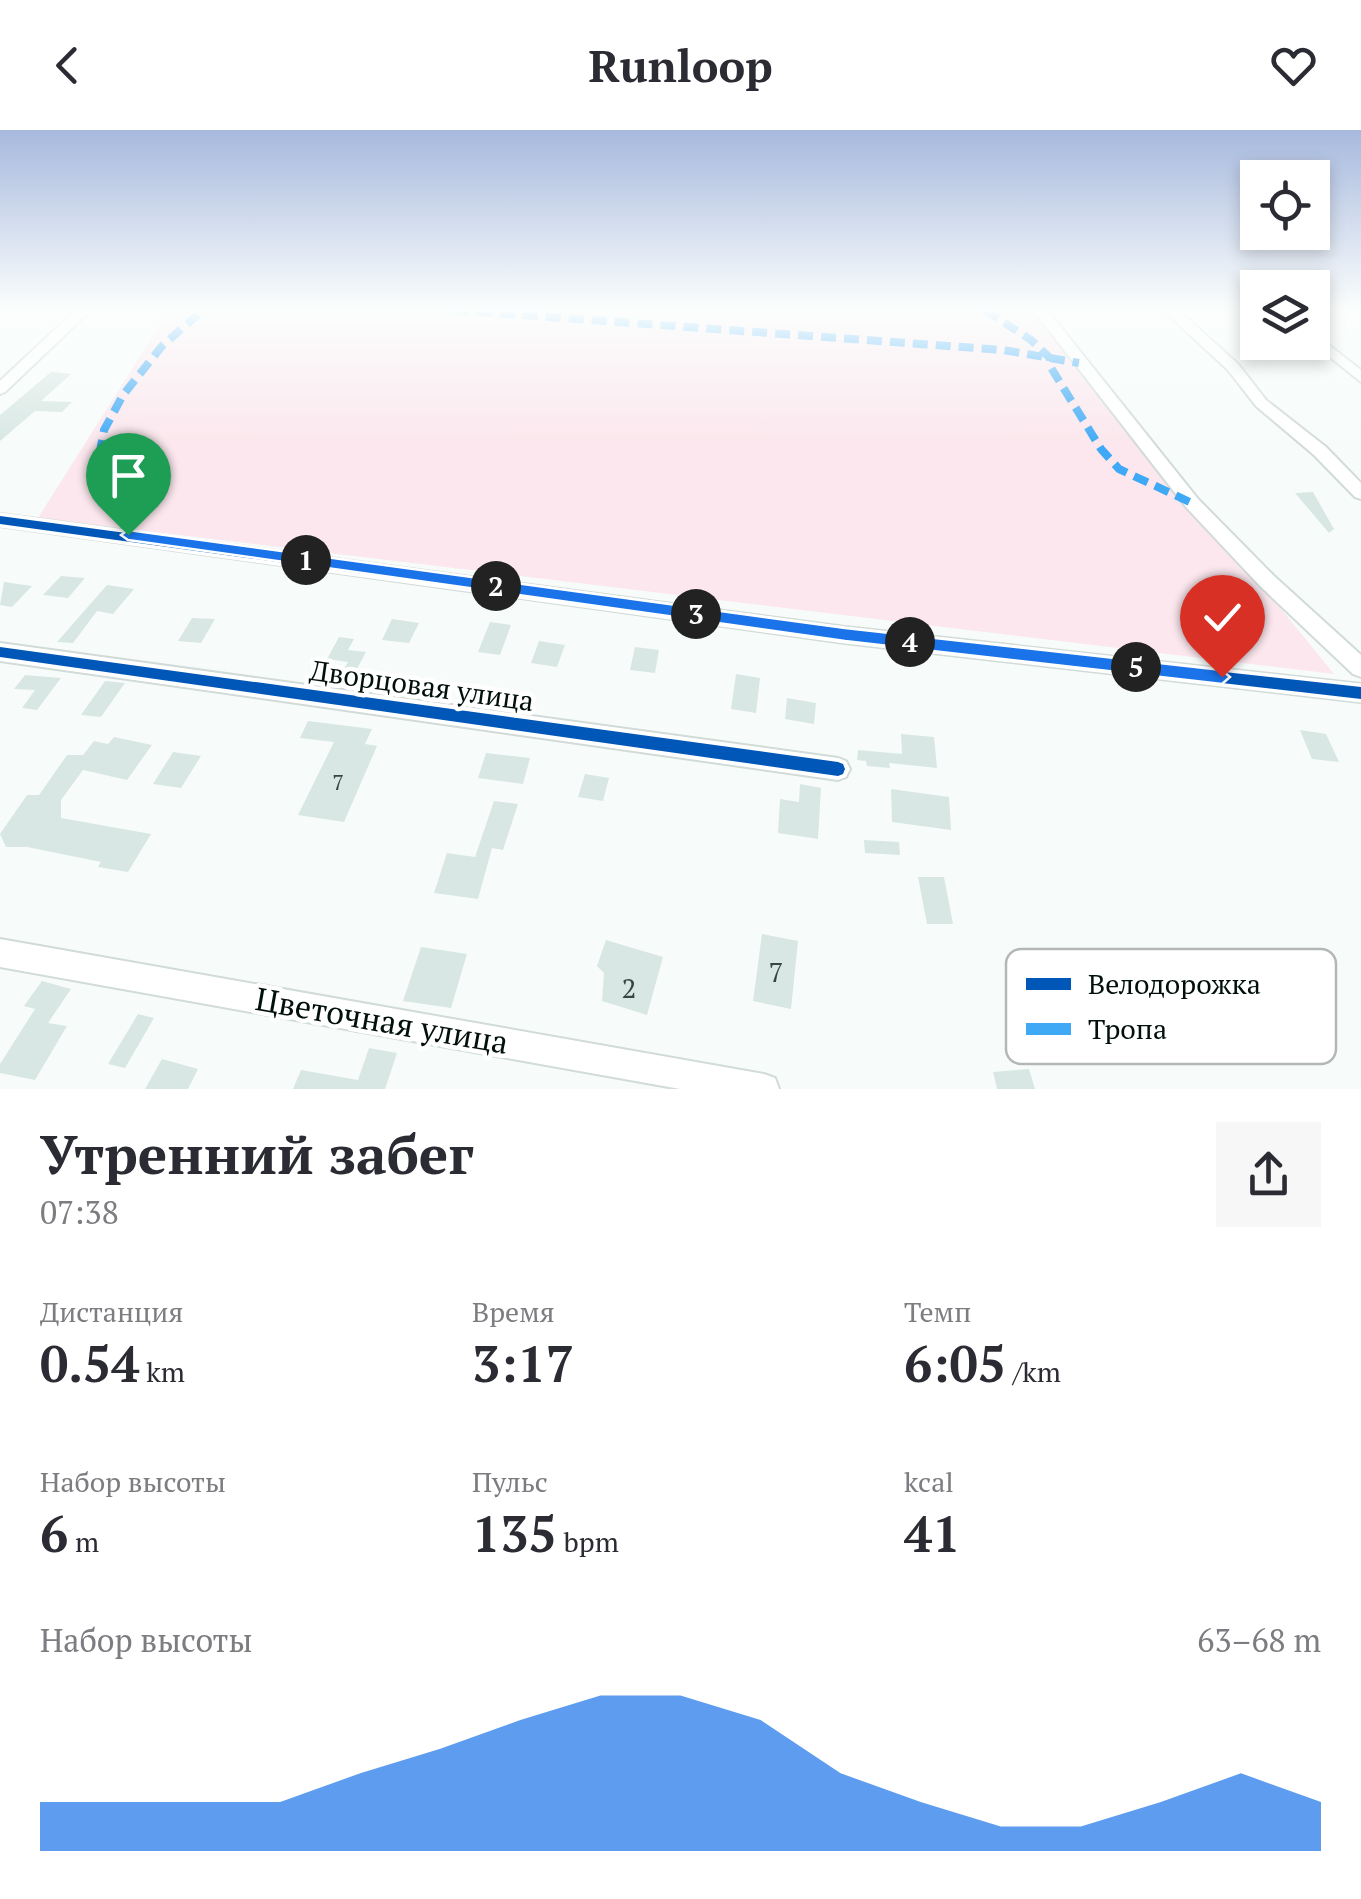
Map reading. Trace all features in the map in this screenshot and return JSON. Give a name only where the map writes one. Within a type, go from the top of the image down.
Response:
[{"type":"street","points":[[0,389],[36,355]]},
{"type":"street","points":[[1076,355],[1203,514],[1266,581],[1361,668]]},
{"type":"street","points":[[1220,355],[1261,403],[1320,450],[1361,493]]},
{"type":"street","points":[[1334,355],[1361,378]]},
{"type":"street","points":[[0,520],[845,635],[1361,692]]},
{"type":"street","name":"Дворцовая улица","points":[[0,652],[838,769]]},
{"type":"street","name":"Цветочная улица","points":[[0,954],[764,1089]]},
{"type":"shaded area","points":[[141,355],[1074,355],[1334,674],[38,518]]},
{"type":"building","points":[[51,372],[71,374],[41,401],[72,402],[62,412],[35,411],[0,441],[0,415]]},
{"type":"building","points":[[1313,492],[1334,529],[1329,533],[1295,493]]},
{"type":"building","points":[[61,576],[85,578],[68,598],[43,595]]},
{"type":"building","points":[[4,582],[32,586],[12,607],[0,605]]},
{"type":"building","points":[[107,585],[134,589],[113,614],[97,611],[73,643],[57,642]]},
{"type":"building","points":[[192,618],[215,619],[201,643],[178,641]]},
{"type":"building","points":[[392,619],[419,623],[409,643],[382,640]]},
{"type":"building","points":[[490,622],[511,625],[500,655],[478,652]]},
{"type":"building","points":[[339,637],[354,639],[348,650],[366,652],[349,684],[337,682],[348,662],[327,659]]},
{"type":"building","points":[[539,641],[565,645],[557,667],[531,663]]},
{"type":"building","points":[[635,647],[659,650],[655,673],[630,670]]},
{"type":"building","points":[[736,674],[760,678],[756,713],[731,709]]},
{"type":"building","points":[[25,675],[61,678],[37,710],[22,708],[35,690],[14,689]]},
{"type":"building","points":[[105,681],[125,683],[101,717],[81,715]]},
{"type":"building","points":[[787,698],[816,703],[814,724],[785,719]]},
{"type":"building","points":[[308,721],[372,729],[365,744],[377,746],[344,822],[298,815],[334,742],[300,738]]},
{"type":"building","points":[[1300,730],[1326,734],[1339,762],[1312,759]]},
{"type":"building","points":[[901,734],[934,737],[937,768],[889,763],[890,768],[867,766],[866,761],[857,760],[858,750],[902,754]]},
{"type":"building","points":[[114,737],[152,745],[127,780],[83,770],[61,800],[61,818],[151,834],[128,872],[98,867],[101,862],[27,847],[6,847],[0,834],[27,795],[39,795],[67,755],[83,755],[94,741],[108,744]]},
{"type":"building","points":[[173,752],[201,756],[181,788],[153,784]]},
{"type":"building","points":[[486,753],[530,758],[523,784],[478,778]]},
{"type":"building","points":[[585,774],[609,778],[603,801],[578,797]]},
{"type":"building","points":[[800,784],[821,788],[818,839],[778,833],[780,799],[799,802]]},
{"type":"building","points":[[891,789],[949,797],[951,830],[892,822]]},
{"type":"building","points":[[494,801],[518,804],[503,850],[492,848],[478,899],[434,893],[447,853],[475,857]]},
{"type":"building","points":[[864,840],[899,842],[900,855],[865,853]]},
{"type":"building","points":[[918,877],[944,877],[953,924],[927,924]]},
{"type":"building","points":[[762,934],[798,941],[791,1009],[753,1001]]},
{"type":"building","points":[[606,940],[663,957],[647,1015],[602,1001],[604,973],[597,966]]},
{"type":"building","points":[[421,947],[467,954],[451,1008],[403,1001]]},
{"type":"building","points":[[42,981],[71,989],[48,1023],[67,1026],[35,1080],[0,1073],[0,1064],[35,1009],[24,1006]]},
{"type":"building","points":[[138,1014],[154,1018],[125,1068],[108,1064]]},
{"type":"building","points":[[369,1048],[397,1053],[385,1089],[293,1089],[301,1070],[358,1080]]},
{"type":"building","points":[[162,1059],[198,1069],[188,1089],[145,1089]]},
{"type":"building","points":[[1029,1069],[1035,1089],[997,1089],[993,1072]]},
{"type":"marked path","points":[[128,535],[131,497],[96,473],[104,430],[113,411],[155,355]]},
{"type":"marked path","points":[[1031,355],[1079,363]]},
{"type":"marked path","points":[[1047,355],[1101,449],[1119,469],[1192,503]]},
{"type":"cycle path","points":[[0,520],[845,635],[1361,693]]},
{"type":"cycle path","points":[[0,652],[838,769]]},
{"type":"route","points":[[128,535],[845,635],[1222,677]]}]
